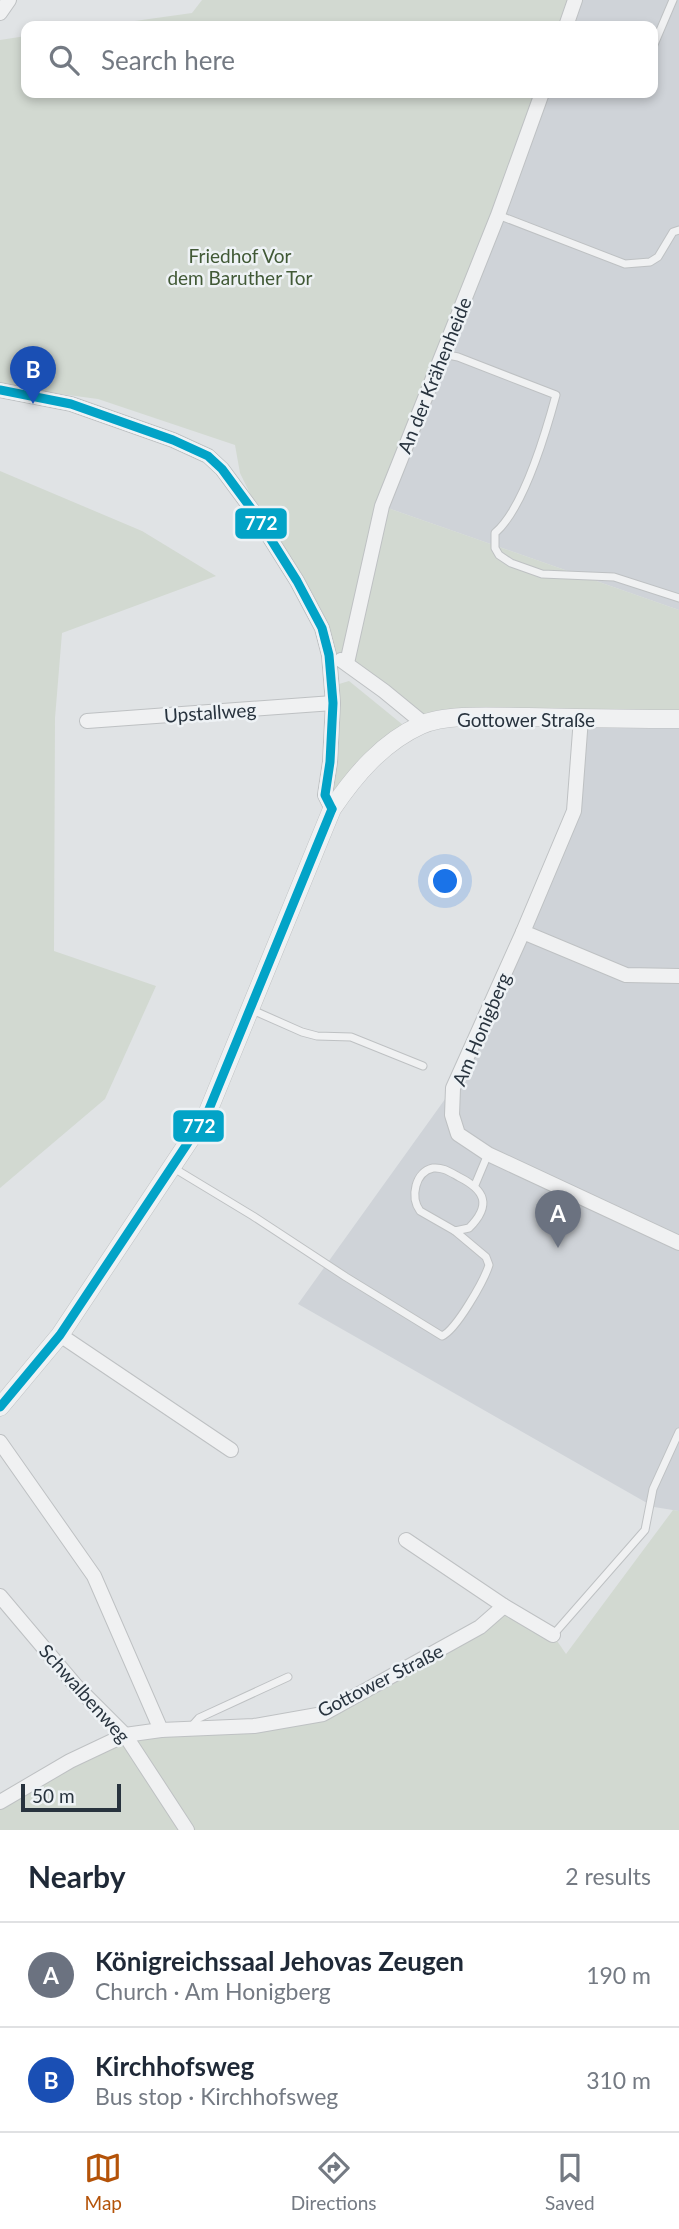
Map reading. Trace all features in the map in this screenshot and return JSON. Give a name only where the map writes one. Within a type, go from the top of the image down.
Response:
[{"type":"street","points":[[0,13],[9,0]]},
{"type":"street","points":[[568,21],[575,0]]},
{"type":"street","name":"An der Krähenheide","points":[[347,663],[382,506],[498,215],[540,98]]},
{"type":"street","points":[[0,390],[71,404],[173,440],[208,456],[222,469],[297,581],[322,628],[329,655],[333,704],[325,795],[332,809]]},
{"type":"street","points":[[329,655],[347,663],[423,723]]},
{"type":"street","name":"Upstallweg","points":[[87,721],[333,704]]},
{"type":"street","name":"Gottower Straße","points":[[0,1407],[60,1335],[207,1114],[332,809],[346,788],[376,755],[423,723],[464,716],[679,719]]},
{"type":"street","name":"Am Honigberg","points":[[581,718],[574,811],[453,1088],[452,1115],[458,1134],[488,1154],[679,1242]]},
{"type":"street","points":[[523,932],[626,975],[679,976]]},
{"type":"street","points":[[60,1335],[231,1450]]},
{"type":"street","points":[[0,1443],[94,1576],[161,1730]]},
{"type":"street","points":[[406,1540],[504,1606],[553,1635]]},
{"type":"street","name":"Schwalbenweg","points":[[0,1595],[76,1686],[125,1735],[187,1830]]},
{"type":"street","name":"Gottower Straße","points":[[0,1802],[70,1761],[125,1735],[161,1730],[254,1726],[323,1714],[480,1627],[504,1606]]},
{"type":"lane","points":[[658,35],[673,0]]},
{"type":"lane","points":[[498,215],[625,264],[650,262],[658,257],[673,232],[679,230]]},
{"type":"lane","points":[[443,354],[458,357],[556,395],[542,446],[509,518],[495,533],[495,548],[499,555],[511,563],[542,574],[614,577],[679,598]]},
{"type":"lane","points":[[250,1009],[302,1032],[317,1036],[351,1037],[423,1066]]},
{"type":"lane","points":[[475,1185],[488,1154]]},
{"type":"lane","points":[[172,1167],[442,1336],[454,1325],[489,1265],[486,1257],[455,1231],[420,1211],[415,1201],[415,1189],[427,1170],[439,1168],[475,1185],[481,1192],[482,1209],[472,1226],[455,1231]]},
{"type":"lane","points":[[553,1635],[645,1530],[653,1489],[679,1433]]},
{"type":"lane","points":[[189,1729],[199,1718],[288,1677]]},
{"type":"shaded area","points":[[575,0],[679,0],[679,610],[382,506],[540,98],[658,98],[658,21],[568,21]]},
{"type":"shaded area","points":[[581,718],[679,719],[679,1511],[654,1507],[298,1304],[453,1088],[574,811]]},
{"type":"green space","points":[[202,0],[576,0],[568,21],[135,21],[192,13]]},
{"type":"green space","name":"Friedhof Vor dem Baruther Tor","points":[[21,37],[21,98],[540,98],[382,506],[679,610],[679,719],[423,723],[329,655],[240,473],[235,445],[98,399],[0,386],[0,40]]},
{"type":"green space","points":[[0,471],[142,531],[216,576],[62,633],[55,718],[54,951],[156,986],[105,1099],[0,1188]]},
{"type":"green space","points":[[349,681],[403,725],[368,751],[339,788],[330,791],[339,684]]},
{"type":"green space","points":[[673,1510],[679,1511],[679,1830],[0,1830],[0,1802],[125,1735],[323,1714],[504,1606],[553,1635],[566,1654]]},
{"type":"transit line","name":"772","points":[[0,390],[71,404],[173,440],[208,456],[222,469],[253,511],[297,581],[322,628],[329,655],[333,703],[330,762],[325,795],[332,809]]},
{"type":"transit line","name":"772","points":[[0,1407],[60,1335],[207,1114],[332,809]]},
{"type":"place","name":"Kirchhofsweg","points":[[33,404]]},
{"type":"place","name":"Königreichssaal Jehovas Zeugen","points":[[558,1248]]}]
